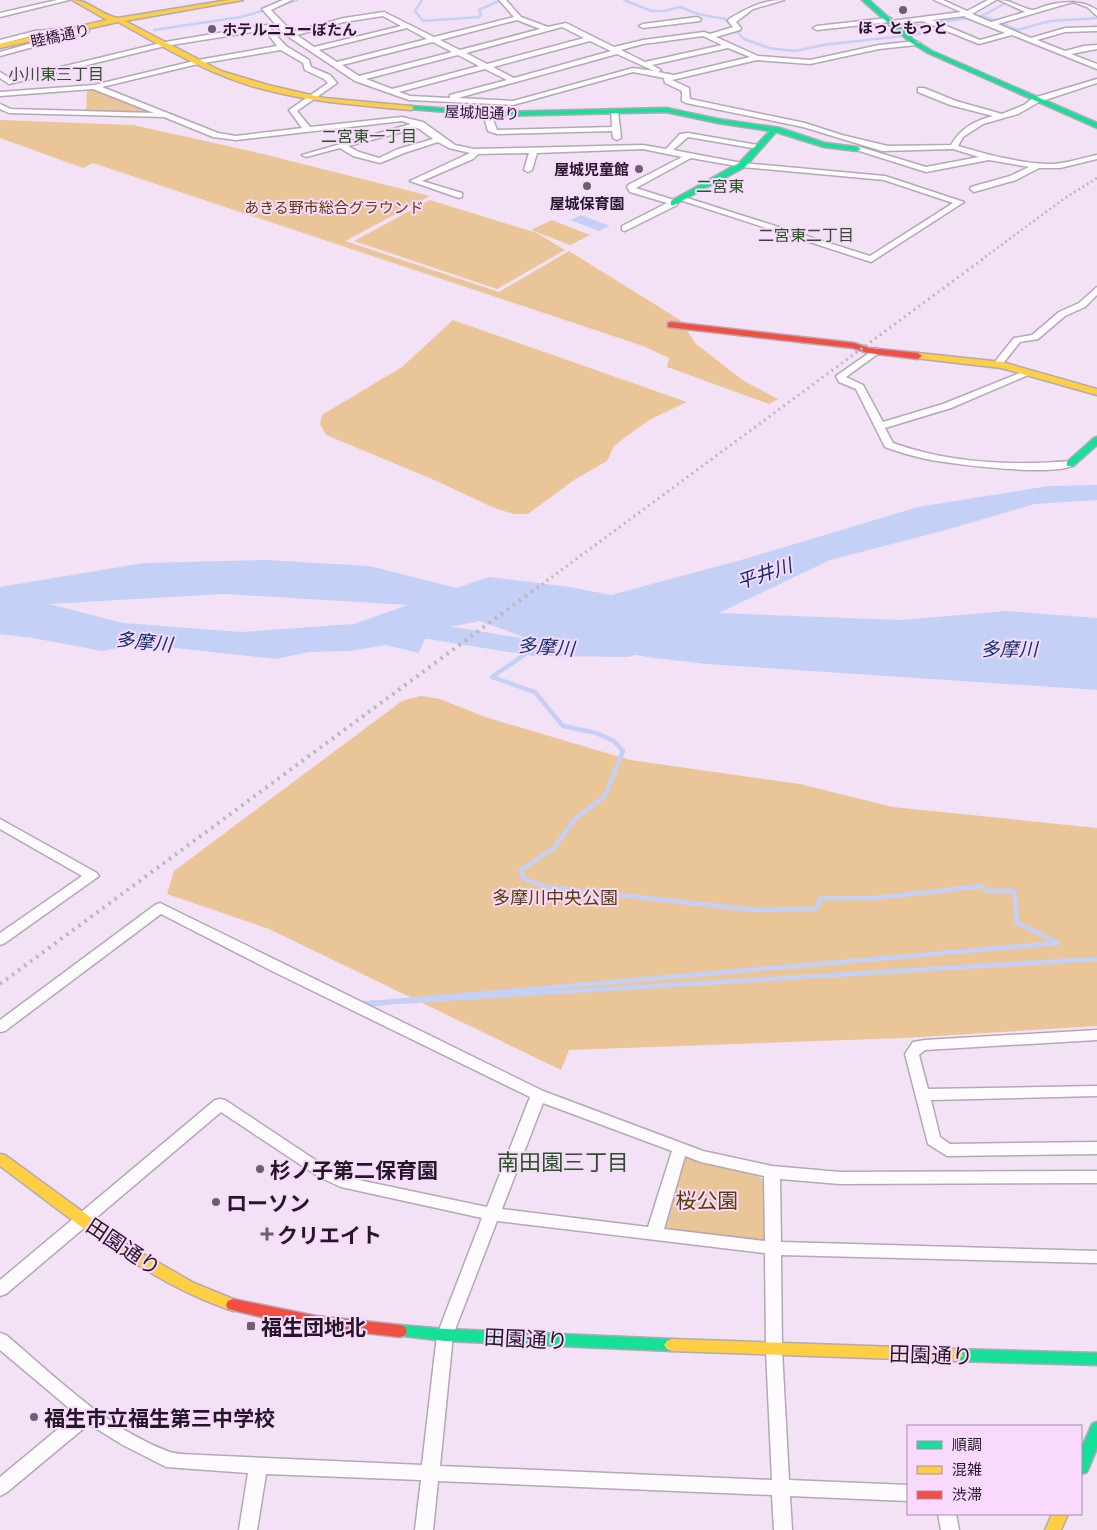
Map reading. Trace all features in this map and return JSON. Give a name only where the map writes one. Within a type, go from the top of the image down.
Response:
[{"type":"street","points":[[2,13],[66,0]]},
{"type":"street","name":"屋城旭通り","points":[[75,0],[109,18],[119,20],[198,62],[250,82],[312,97],[378,106],[487,114],[666,110],[718,121],[775,129],[824,145],[856,149]]},
{"type":"street","name":"屋城旭通り","points":[[91,0],[116,13],[119,20]]},
{"type":"street","name":"睦橋通り","points":[[26,41],[59,31],[240,0]]},
{"type":"street","points":[[289,0],[267,10],[291,34],[358,79],[409,98],[513,103],[647,65],[730,45]]},
{"type":"street","points":[[502,0],[518,16],[517,18]]},
{"type":"street","points":[[710,36],[737,28],[732,21],[751,8],[782,0]]},
{"type":"street","points":[[865,0],[911,39],[944,60],[1097,126]]},
{"type":"street","points":[[937,0],[1097,67]]},
{"type":"street","points":[[817,28],[890,22],[931,22],[972,16],[993,0]]},
{"type":"street","points":[[991,24],[1073,0],[1093,4],[1097,14]]},
{"type":"street","points":[[1005,1],[1032,12]]},
{"type":"street","points":[[291,34],[344,20],[384,14],[513,80]]},
{"type":"street","points":[[337,64],[517,18],[548,29]]},
{"type":"street","points":[[660,40],[641,24],[697,18]]},
{"type":"street","name":"睦橋通り","points":[[0,47],[104,26],[119,20]]},
{"type":"street","points":[[931,22],[979,42],[1012,33]]},
{"type":"street","points":[[358,79],[563,25],[673,77]]},
{"type":"street","points":[[314,49],[408,26]]},
{"type":"street","points":[[9,82],[165,44],[267,27],[275,41],[295,57],[306,62],[308,68],[327,77],[333,83],[293,110],[307,130]]},
{"type":"street","points":[[1030,40],[1065,30],[1097,29]]},
{"type":"street","points":[[0,54],[84,30]]},
{"type":"street","points":[[0,42],[35,33],[59,31]]},
{"type":"street","points":[[443,100],[616,50],[660,40],[704,34],[757,58]]},
{"type":"street","points":[[390,92],[591,38]]},
{"type":"street","points":[[889,149],[839,137],[805,125],[686,102],[686,90],[667,79],[757,58],[810,62],[911,39]]},
{"type":"street","points":[[0,94],[94,87],[198,62],[283,47]]},
{"type":"street","points":[[1064,54],[1084,48],[1097,47]]},
{"type":"street","points":[[633,70],[673,77]]},
{"type":"street","points":[[0,74],[22,92]]},
{"type":"street","points":[[952,147],[958,137],[968,128],[1002,116],[1036,100],[1097,81]]},
{"type":"street","points":[[1081,86],[1097,92]]},
{"type":"street","points":[[94,87],[226,137],[246,138],[396,118],[420,124],[456,148],[477,151],[643,147],[742,165],[885,178],[960,202],[871,259],[678,201],[633,190],[632,187],[689,156]]},
{"type":"street","points":[[921,90],[953,103],[1002,116]]},
{"type":"street","points":[[0,106],[9,111],[169,116]]},
{"type":"street","points":[[614,111],[617,148]]},
{"type":"street","points":[[487,114],[492,131],[616,129]]},
{"type":"street","points":[[306,154],[420,124]]},
{"type":"street","points":[[625,228],[742,165],[775,129]]},
{"type":"street","points":[[553,130],[557,150]]},
{"type":"street","points":[[667,152],[683,136],[688,135],[758,148]]},
{"type":"street","points":[[341,145],[356,154],[380,161],[401,151],[440,139]]},
{"type":"street","points":[[856,149],[952,147],[989,158],[1037,166],[1060,166],[1097,157]]},
{"type":"street","points":[[856,149],[926,170],[989,158]]},
{"type":"street","points":[[528,170],[534,150]]},
{"type":"street","points":[[459,195],[414,181],[470,156],[477,151]]},
{"type":"street","points":[[974,188],[1014,178],[1037,166]]},
{"type":"street","points":[[998,364],[1017,340],[1035,337],[1062,314],[1082,306],[1097,290]]},
{"type":"street","points":[[671,324],[854,346],[876,351],[998,364],[1097,392]]},
{"type":"street","points":[[876,351],[841,376],[842,380],[860,387],[890,445],[929,456],[985,464],[1070,464],[1097,440]]},
{"type":"street","points":[[880,426],[947,406],[1028,372]]},
{"type":"street","points":[[0,823],[92,876],[0,940]]},
{"type":"street","points":[[0,1027],[160,908],[277,968],[538,1095],[680,1149],[772,1172],[865,1179],[1097,1177]]},
{"type":"street","points":[[1097,1035],[918,1046],[912,1054],[933,1140],[948,1150],[1097,1148]]},
{"type":"street","points":[[922,1095],[1097,1091]]},
{"type":"street","points":[[424,1530],[445,1334],[538,1095]]},
{"type":"street","points":[[0,1288],[220,1104],[324,1173],[346,1183],[491,1214],[773,1248],[1097,1257]]},
{"type":"street","points":[[654,1234],[680,1149]]},
{"type":"street","name":"田園通り","points":[[0,1159],[134,1255],[189,1288],[227,1303],[274,1316],[334,1325],[445,1334],[774,1350],[1097,1359]]},
{"type":"street","points":[[772,1172],[774,1350],[783,1530]]},
{"type":"street","points":[[0,1340],[88,1414],[128,1439],[166,1458],[201,1463],[258,1466],[907,1492]]},
{"type":"street","points":[[0,1488],[88,1414]]},
{"type":"street","points":[[1082,1465],[1097,1429]]},
{"type":"street","points":[[248,1530],[258,1466]]},
{"type":"street","points":[[948,1515],[950,1530]]},
{"type":"street","points":[[1053,1530],[1060,1515]]},
{"type":"green space","points":[[95,90],[156,114],[86,112],[87,91]]},
{"type":"green space","name":"あきる野市総合グラウンド","points":[[0,120],[133,125],[259,153],[430,196],[345,241],[499,292],[569,251],[680,320],[696,344],[744,381],[778,399],[769,404],[667,367],[669,358],[643,346],[93,163],[83,168],[0,138]]},
{"type":"green space","points":[[430,200],[537,233],[565,250],[497,289],[354,241]]},
{"type":"green space","points":[[552,220],[590,235],[570,245],[531,230]]},
{"type":"green space","points":[[453,320],[687,402],[651,419],[631,433],[614,446],[607,461],[574,480],[528,514],[513,514],[492,507],[439,482],[326,435],[320,424],[322,415],[402,367]]},
{"type":"green space","name":"多摩川中央公園","points":[[421,696],[440,699],[485,717],[630,760],[800,784],[893,807],[1097,828],[1097,1026],[904,1038],[569,1050],[561,1070],[269,929],[167,894],[174,871],[402,701]]},
{"type":"green space","name":"桜公園","points":[[689,1156],[755,1173],[765,1182],[768,1237],[761,1244],[668,1232],[661,1225],[680,1159]]},
{"type":"water","points":[[581,215],[610,226],[599,231],[570,220]]},
{"type":"water","name":"多摩川","points":[[1097,485],[1097,500],[1035,504],[942,531],[830,560],[719,613],[901,620],[1007,611],[1097,618],[1097,690],[706,664],[647,657],[611,649],[577,648],[529,639],[480,621],[428,631],[419,653],[386,645],[350,651],[309,652],[276,659],[138,644],[102,651],[0,634],[0,587],[144,563],[265,560],[370,566],[456,588],[489,577],[570,587],[611,595],[741,560],[918,507],[1049,486]],"holes":[[[224,594],[408,605],[354,624],[241,632],[123,623],[49,604]]]},
{"type":"waterway","points":[[82,0],[95,7]]},
{"type":"waterway","points":[[277,7],[297,0]]},
{"type":"waterway","points":[[422,0],[415,11],[423,21],[479,17],[481,15],[479,10],[501,0]]},
{"type":"waterway","points":[[624,0],[651,11],[664,11],[680,7],[698,14],[725,19],[744,39],[769,48],[795,51],[823,45],[920,34],[912,26],[982,16]]},
{"type":"waterway","points":[[982,16],[1011,0]]},
{"type":"waterway","points":[[154,30],[241,17],[269,9]]},
{"type":"waterway","points":[[982,16],[996,21]]},
{"type":"waterway","points":[[1001,23],[1017,30],[1050,21],[1097,18]]},
{"type":"waterway","name":"多摩川","points":[[391,634],[428,631],[534,648],[629,649]]},
{"type":"waterway","points":[[363,1004],[1058,943],[1017,923],[1014,891],[987,891],[982,886],[876,898],[821,898],[816,909],[754,910],[546,887],[523,878],[521,870],[554,848],[575,819],[605,796],[623,751],[614,741],[596,733],[563,726],[535,692],[492,677],[534,648]]},
{"type":"waterway","points":[[367,1004],[1097,959]]},
{"type":"waterway","points":[[363,1004],[376,1003]]},
{"type":"waterway","points":[[367,1004],[383,1003]]},
{"type":"waterway","points":[[362,1004],[360,1004],[363,1004]]},
{"type":"waterway","points":[[362,1004],[367,1004]]},
{"type":"waterway","points":[[362,1004],[367,1004]]},
{"type":"railway","points":[[981,260],[1065,198],[1097,178]]},
{"type":"railway","points":[[537,588],[983,259]]},
{"type":"railway","points":[[0,984],[538,587]]},
{"type":"traffic: fast","points":[[865,0],[912,41],[930,52],[1097,126]]},
{"type":"traffic: fast","points":[[411,108],[499,114],[666,110],[718,121],[780,130],[824,145],[857,149]]},
{"type":"traffic: fast","points":[[674,203],[742,165],[775,129]]},
{"type":"traffic: fast","points":[[1070,464],[1097,440]]},
{"type":"traffic: fast","points":[[400,1331],[445,1335],[672,1345]]},
{"type":"traffic: fast","points":[[955,1355],[1097,1359]]},
{"type":"traffic: fast","points":[[1082,1465],[1097,1429]]},
{"type":"traffic: slow","points":[[75,0],[109,18],[119,20],[219,72],[266,87],[324,100],[411,108]]},
{"type":"traffic: slow","points":[[0,46],[98,23],[240,0]]},
{"type":"traffic: slow","points":[[918,356],[1002,365],[1097,392]]},
{"type":"traffic: slow","points":[[0,1159],[126,1251],[189,1287],[233,1305]]},
{"type":"traffic: slow","points":[[672,1345],[955,1355]]},
{"type":"traffic: slow","points":[[1053,1530],[1060,1515]]},
{"type":"traffic: jam","points":[[671,325],[854,346],[868,350],[918,356]]},
{"type":"traffic: jam","points":[[233,1305],[274,1315],[316,1322],[400,1331]]},
{"type":"place","name":"ほっともっと","points":[[903,10]]},
{"type":"place","name":"ホテルニューぼたん","points":[[212,29]]},
{"type":"place","name":"屋城児童館","points":[[639,169]]},
{"type":"place","name":"屋城保育園","points":[[587,186]]},
{"type":"place","name":"杉ノ子第二保育園","points":[[260,1169]]},
{"type":"place","name":"ローソン","points":[[216,1202]]},
{"type":"place","name":"クリエイト","points":[[267,1234]]},
{"type":"place","name":"福生団地北","points":[[251,1326]]},
{"type":"place","name":"福生市立福生第三中学校","points":[[34,1417]]},
{"type":"district","name":"小川東三丁目","points":[[56,73]]},
{"type":"district","name":"二宮東一丁目","points":[[369,135]]},
{"type":"district","name":"二宮東","points":[[720,185]]},
{"type":"district","name":"二宮東二丁目","points":[[806,234]]},
{"type":"district","name":"南田園三丁目","points":[[563,1161]]},
{"type":"water label","name":"平井川","points":[[764,573]]}]
